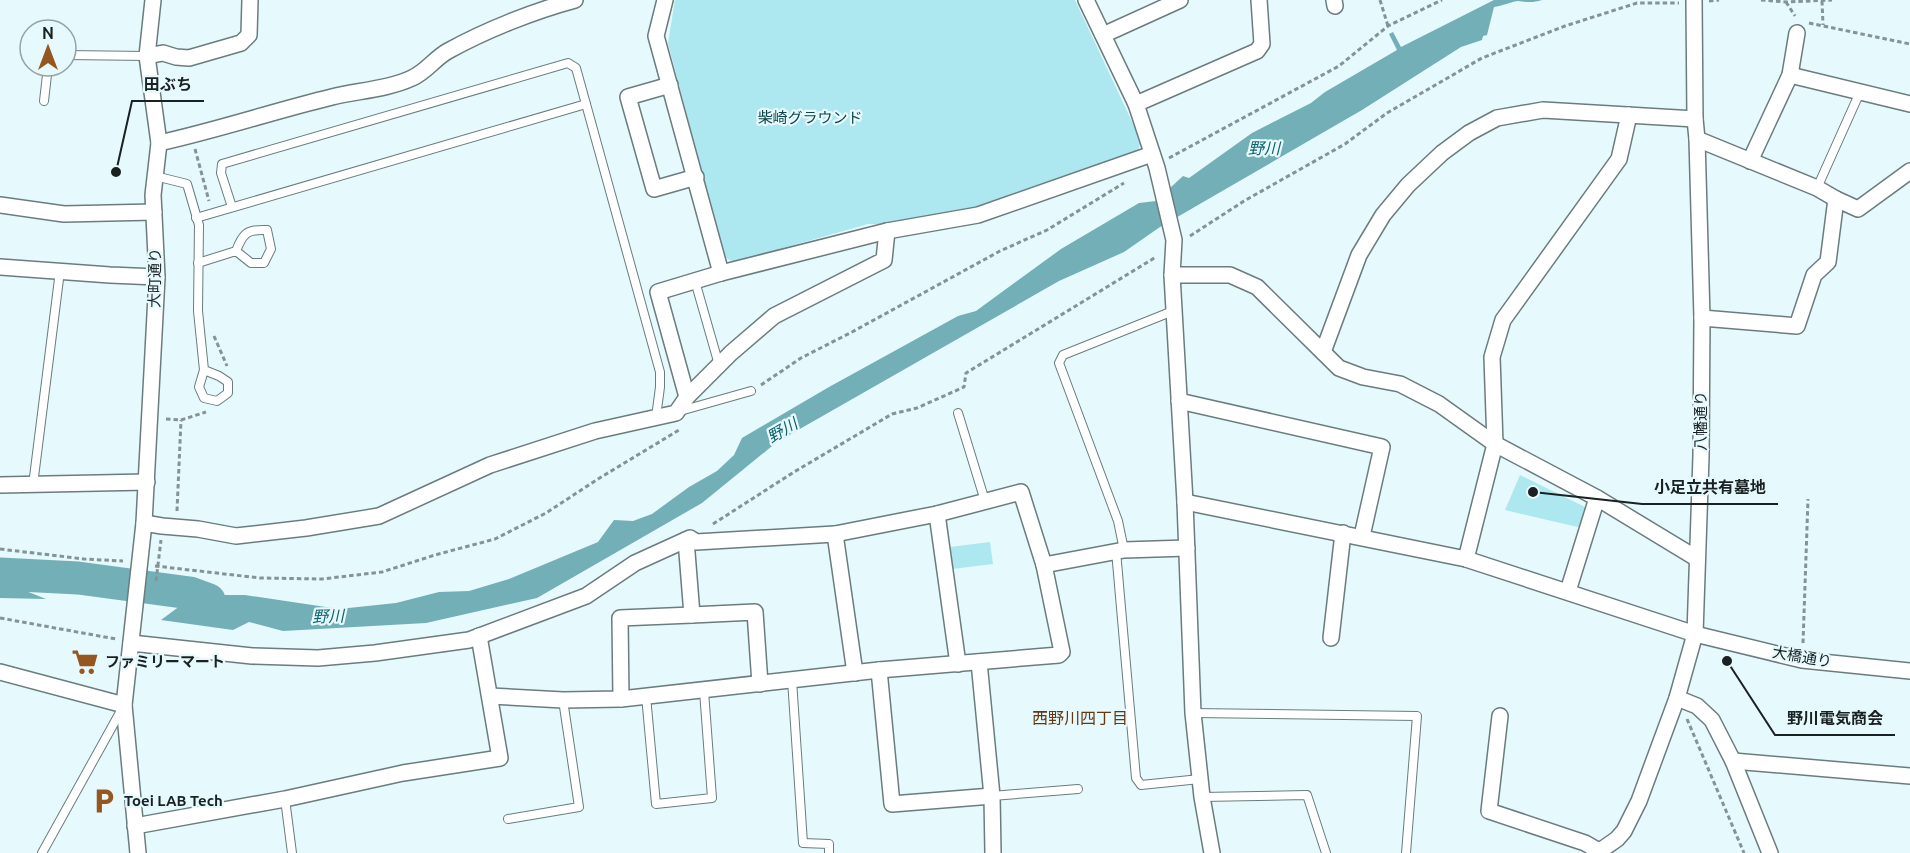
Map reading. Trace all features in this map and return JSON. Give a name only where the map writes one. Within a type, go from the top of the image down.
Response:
[{"type":"street","name":"大町通り","points":[[138,853],[124,705],[144,523],[157,277],[154,212],[159,143],[147,56],[153,0]]},
{"type":"street","points":[[147,56],[163,53],[189,58],[241,44],[249,35],[250,0]]},
{"type":"street","points":[[159,143],[207,132],[334,96],[411,78],[431,66],[446,52],[554,3],[575,0]]},
{"type":"street","points":[[665,0],[656,36],[721,273]]},
{"type":"street","points":[[1086,0],[1136,104],[1155,162],[1174,243],[1173,311],[1185,502],[1193,712],[1202,797],[1212,853]]},
{"type":"street","points":[[1103,34],[1180,0]]},
{"type":"street","points":[[1136,104],[1257,51],[1262,44],[1258,0]]},
{"type":"street","name":"八幡通り","points":[[1598,852],[1617,839],[1630,820],[1677,698],[1695,634],[1701,456],[1702,318],[1695,119],[1694,1]]},
{"type":"street","points":[[1750,161],[1790,75],[1800,25]]},
{"type":"street","points":[[1790,75],[1910,104]]},
{"type":"street","points":[[670,85],[628,97],[654,189],[696,177]]},
{"type":"street","points":[[1323,352],[1359,255],[1383,215],[1408,185],[1442,153],[1469,133],[1497,118],[1543,110],[1695,119]]},
{"type":"street","points":[[1466,559],[1495,444],[1492,357],[1503,320],[1619,159],[1629,115]]},
{"type":"street","points":[[1697,138],[1817,188],[1858,209],[1910,171]]},
{"type":"street","points":[[687,397],[658,292],[721,273],[887,231],[978,215],[1155,162]]},
{"type":"street","points":[[1702,318],[1797,326],[1814,275],[1828,262],[1836,199]]},
{"type":"street","points":[[0,205],[64,214],[154,212]]},
{"type":"street","points":[[144,523],[236,536],[379,516],[490,465],[595,431],[676,412],[687,397],[731,353],[774,316],[884,260],[887,231]]},
{"type":"street","points":[[0,267],[157,277]]},
{"type":"street","points":[[1172,275],[1230,275],[1257,287],[1340,368],[1363,377],[1400,384],[1439,404],[1495,444],[1597,498],[1696,558]]},
{"type":"street","points":[[1179,401],[1382,447],[1362,536]]},
{"type":"street","points":[[0,484],[147,482]]},
{"type":"street","points":[[131,639],[252,656],[318,658],[469,640],[586,596],[635,563],[688,539],[696,542],[835,534],[937,513],[1021,492],[1044,565],[1062,652],[1059,655],[879,670],[621,699],[563,700],[490,696]]},
{"type":"street","points":[[1568,591],[1597,498]]},
{"type":"street","name":"大橋通り","points":[[1185,502],[1362,536],[1466,559],[1695,634],[1802,660],[1910,671]]},
{"type":"street","points":[[937,513],[958,664]]},
{"type":"street","points":[[1331,638],[1343,533]]},
{"type":"street","points":[[835,534],[855,673]]},
{"type":"street","points":[[688,539],[692,615]]},
{"type":"street","points":[[1044,565],[1120,551],[1187,548]]},
{"type":"street","points":[[621,699],[620,618],[755,612],[760,684]]},
{"type":"street","points":[[135,826],[285,800],[403,774],[500,758],[479,636]]},
{"type":"street","points":[[979,662],[992,796],[993,853]]},
{"type":"street","points":[[879,670],[892,804],[992,796]]},
{"type":"street","points":[[0,672],[124,705]]},
{"type":"street","points":[[1677,698],[1697,706],[1712,720],[1733,761],[1770,853]]},
{"type":"street","points":[[1500,716],[1490,811],[1585,843],[1598,852]]},
{"type":"street","points":[[1733,761],[1910,776]]},
{"type":"lane","points":[[78,55],[147,56]]},
{"type":"lane","points":[[232,207],[221,173],[222,164],[568,63],[576,68],[660,372],[656,417]]},
{"type":"lane","points":[[44,101],[47,78]]},
{"type":"lane","points":[[1817,188],[1860,92]]},
{"type":"lane","points":[[196,218],[586,104]]},
{"type":"lane","points":[[155,176],[187,184],[198,225],[198,311],[204,370],[199,387],[204,398],[217,401],[228,393],[228,382],[204,370]]},
{"type":"lane","points":[[198,263],[236,251],[242,237],[253,229],[267,230],[271,249],[264,262],[251,262],[236,251]]},
{"type":"lane","points":[[33,485],[60,271]]},
{"type":"lane","points":[[695,281],[720,366]]},
{"type":"lane","points":[[1173,311],[1063,356],[1059,363],[1118,521],[1136,778],[1141,784],[1200,779]]},
{"type":"lane","points":[[676,412],[751,391]]},
{"type":"lane","points":[[957,413],[985,501]]},
{"type":"lane","points":[[792,680],[803,843],[829,844],[829,853]]},
{"type":"lane","points":[[646,696],[656,804],[712,798],[704,691]]},
{"type":"lane","points":[[508,819],[579,807],[563,700]]},
{"type":"lane","points":[[42,853],[124,705]]},
{"type":"lane","points":[[1193,712],[1417,716],[1406,853]]},
{"type":"lane","points":[[992,796],[1078,789]]},
{"type":"lane","points":[[1202,797],[1308,795],[1326,853]]},
{"type":"lane","points":[[285,800],[292,853]]},
{"type":"path","points":[[1380,0],[1388,26]]},
{"type":"path","points":[[1155,162],[1339,66],[1388,26],[1442,0]]},
{"type":"path","points":[[1761,0],[1786,2],[1832,0]]},
{"type":"path","points":[[688,539],[892,414],[917,408],[964,387],[966,373],[1174,243],[1345,144],[1387,113],[1482,58],[1564,26],[1638,3],[1694,1]]},
{"type":"path","points":[[1822,1],[1823,25]]},
{"type":"path","points":[[1786,2],[1800,25],[1823,25],[1910,44]]},
{"type":"path","points":[[156,580],[169,526],[181,420]]},
{"type":"path","points":[[1802,660],[1808,500]]},
{"type":"path","points":[[0,549],[116,562],[140,561]]},
{"type":"path","points":[[0,618],[131,639]]},
{"type":"path","points":[[1677,698],[1718,788],[1744,853]]},
{"type":"green space","name":"柴崎グラウンド","points":[[675,0],[1075,0],[1141,141],[1137,154],[973,208],[886,224],[868,224],[734,262],[724,257],[668,43]]},
{"type":"green space","points":[[1520,475],[1587,508],[1582,528],[1505,510]]},
{"type":"green space","points":[[990,542],[993,564],[952,569],[950,547]]},
{"type":"water","points":[[1494,0],[1542,0],[1516,1],[1494,7],[1487,35],[1483,36],[1482,40],[1461,47],[1362,110],[1160,227],[1124,252],[1059,281],[777,442],[702,503],[537,598],[426,623],[283,631],[249,622],[233,630],[161,620],[188,600],[164,594],[166,583],[216,595],[245,595],[339,609],[396,603],[439,592],[469,591],[509,579],[598,542],[614,520],[633,521],[652,514],[689,487],[717,471],[734,455],[742,438],[958,316],[976,311],[1061,249],[1139,203],[1156,201],[1183,176],[1189,178],[1252,133],[1311,103],[1325,92],[1397,50],[1389,34],[1393,32],[1401,47]]},
{"type":"water","points":[[0,571],[127,578],[126,592],[32,578],[25,583],[26,591],[46,599],[0,598]]},
{"type":"waterway","name":"野川","points":[[0,574],[78,578],[190,593],[209,600]]},
{"type":"place","name":"田ぶち","points":[[116,172]]},
{"type":"place","name":"小足立共有墓地","points":[[1533,492]]},
{"type":"place","name":"野川電気商会","points":[[1727,661]]},
{"type":"place","name":"ファミリーマート","points":[[85,662]]},
{"type":"place","name":"Toei LAB Tech","points":[[104,801]]},
{"type":"district","name":"西野川四丁目","points":[[1080,718]]}]
